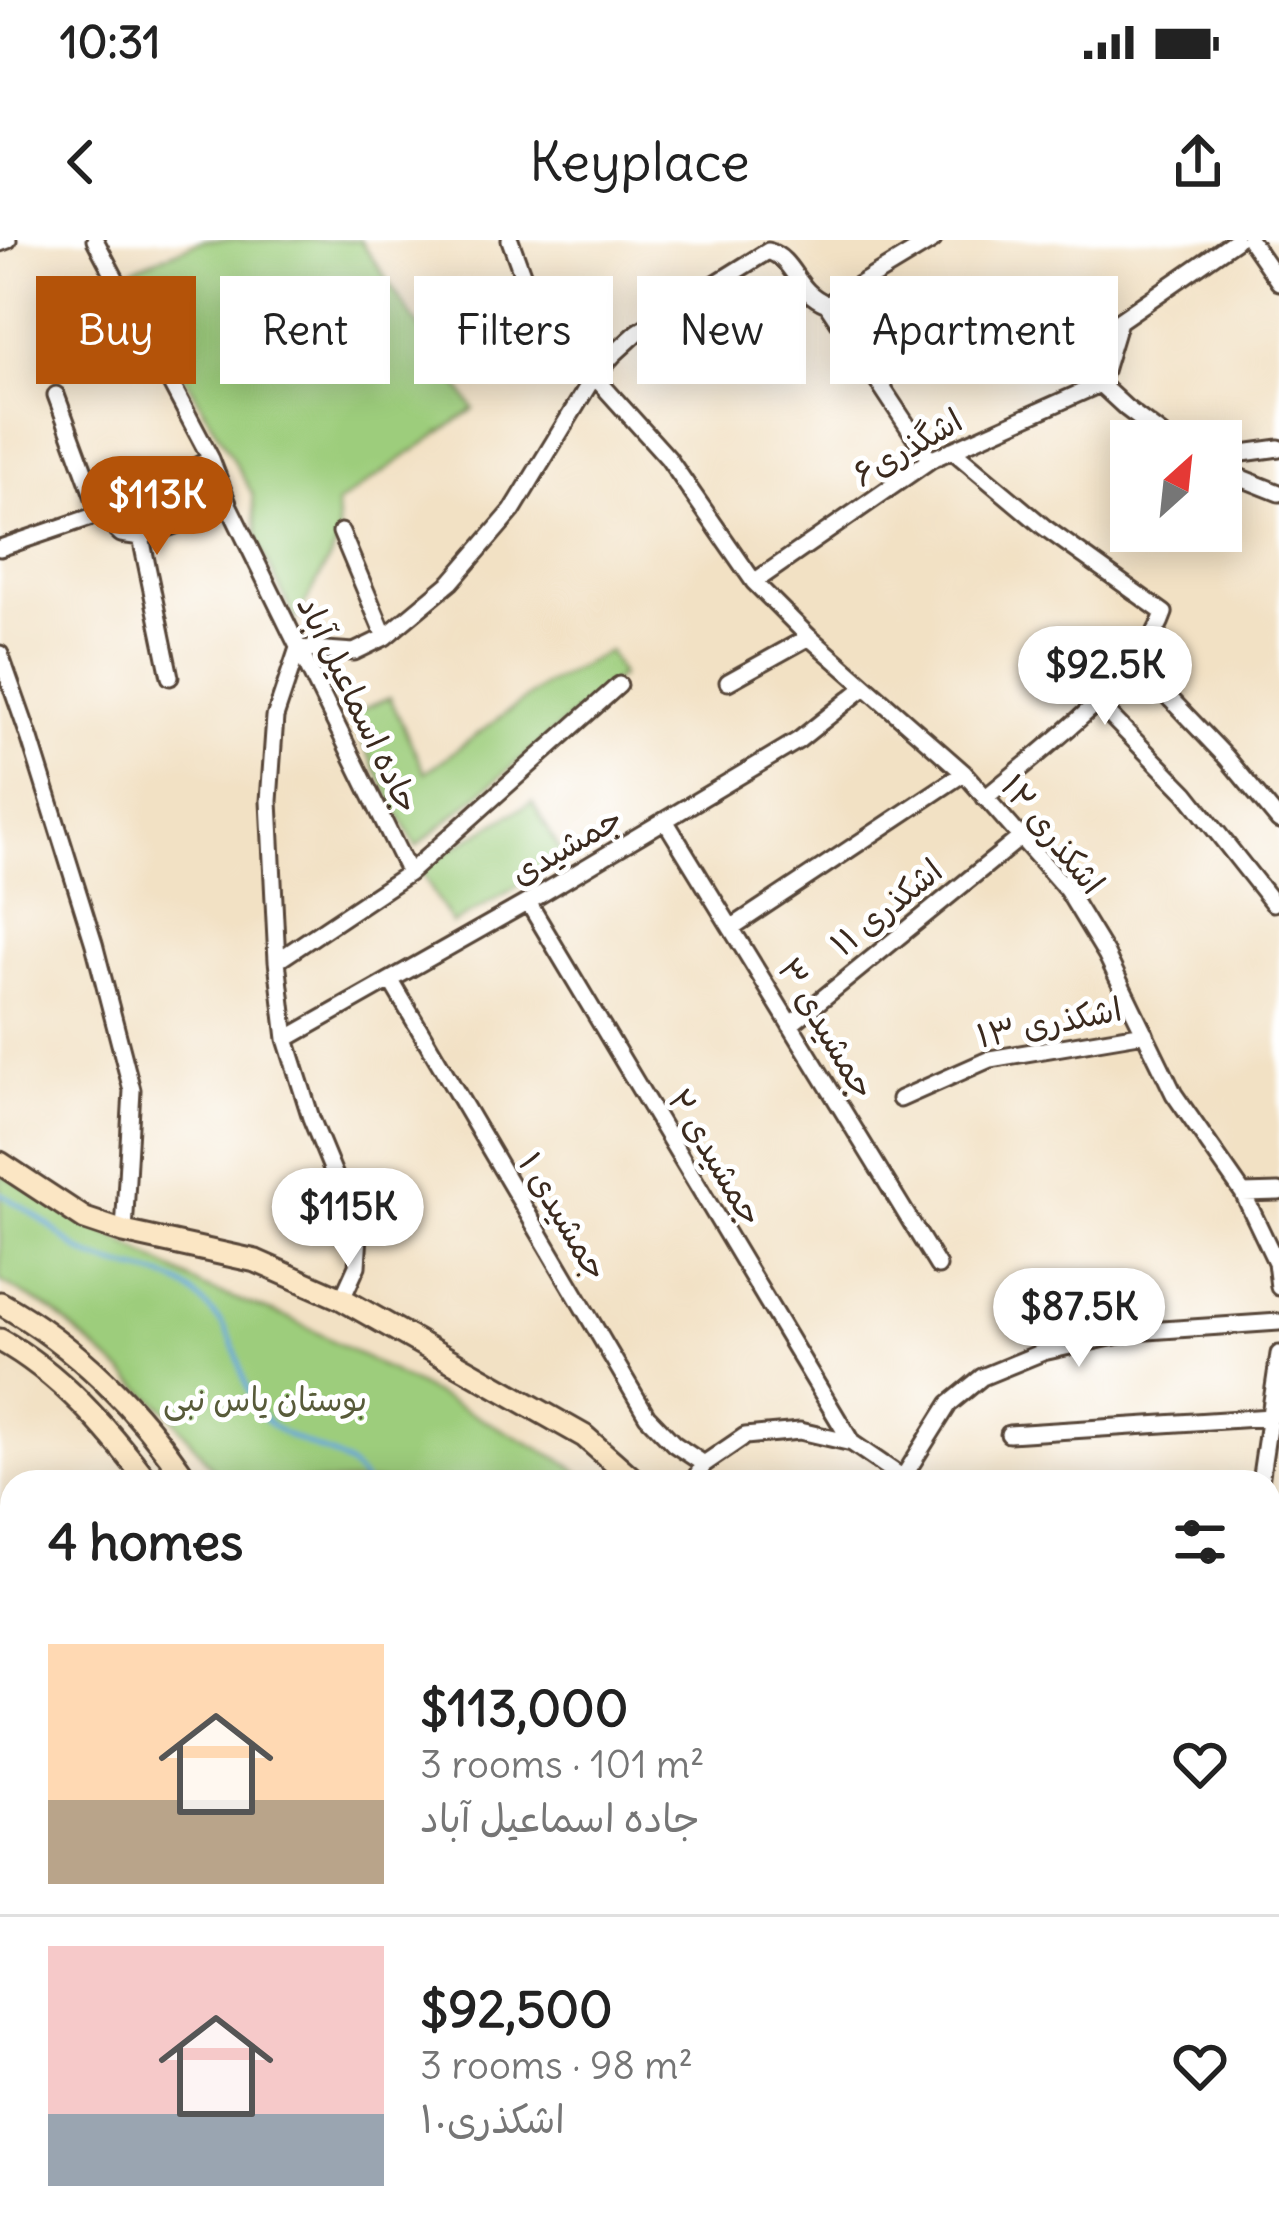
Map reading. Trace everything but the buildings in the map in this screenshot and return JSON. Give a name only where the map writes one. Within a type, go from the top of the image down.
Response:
[{"type":"street","name":"جاده اسماعیل آباد","points":[[95,240],[211,459],[229,506],[409,873]]},
{"type":"street","name":"اشکذری ۱۲","points":[[509,240],[523,276]]},
{"type":"street","points":[[827,304],[933,240]]},
{"type":"street","points":[[1118,324],[1236,240]]},
{"type":"street","points":[[1250,240],[1279,282]]},
{"type":"street","points":[[613,357],[638,332],[768,251],[780,255],[809,296],[827,304],[930,460]]},
{"type":"street","points":[[341,1298],[357,1266],[359,1234],[311,1118],[286,1040],[277,961],[269,801],[275,717],[298,648],[354,652],[385,637],[451,582],[512,511],[589,384]]},
{"type":"street","name":"اشکذری ۱۲","points":[[601,384],[668,458],[754,581],[809,637],[964,773],[1067,890],[1106,954],[1174,1094],[1243,1193],[1276,1262],[1279,1287]]},
{"type":"street","points":[[1100,384],[1142,420]]},
{"type":"street","name":"اشگذری۶","points":[[754,581],[930,460],[1100,384]]},
{"type":"street","points":[[56,395],[100,514],[121,534],[140,537],[229,506]]},
{"type":"street","points":[[1242,453],[1279,448]]},
{"type":"street","points":[[952,450],[1045,527],[1164,613],[1158,631],[1135,662],[1067,730],[985,798]]},
{"type":"street","points":[[0,548],[100,514],[211,459]]},
{"type":"street","points":[[1242,478],[1279,493]]},
{"type":"street","points":[[341,532],[385,637]]},
{"type":"street","points":[[140,537],[170,676]]},
{"type":"street","points":[[728,682],[809,637]]},
{"type":"street","points":[[0,654],[94,944],[132,1090],[124,1232]]},
{"type":"street","points":[[1135,662],[1226,757],[1279,821]]},
{"type":"street","points":[[277,961],[409,873],[619,685]]},
{"type":"street","name":"جمشیدی","points":[[286,1040],[666,822],[800,740],[865,687]]},
{"type":"street","points":[[1096,701],[1186,794],[1273,903]]},
{"type":"street","points":[[730,928],[964,773]]},
{"type":"street","name":"جمشیدی ۳","points":[[666,822],[938,1266]]},
{"type":"street","name":"اشکذری ۱۱","points":[[790,1024],[1021,837]]},
{"type":"street","name":"جمشیدی ۲","points":[[528,902],[852,1443]]},
{"type":"street","name":"جمشیدی ۱","points":[[391,981],[647,1416],[674,1444],[704,1464]]},
{"type":"street","name":"اشکذری ۱۳","points":[[900,1100],[990,1059],[1145,1033]]},
{"type":"street","points":[[0,1163],[85,1220],[256,1261],[341,1298],[584,1436],[622,1470]]},
{"type":"street","points":[[1243,1193],[1279,1192]]},
{"type":"street","points":[[0,1303],[28,1318],[81,1360],[131,1407],[179,1470]]},
{"type":"street","points":[[911,1470],[949,1403],[982,1377],[1042,1352],[1133,1332],[1279,1322]]},
{"type":"street","points":[[0,1340],[59,1384],[106,1428],[139,1470]]},
{"type":"street","points":[[1262,1470],[1279,1354]]},
{"type":"street","points":[[1010,1434],[1271,1417]]},
{"type":"street","points":[[700,1470],[745,1436],[800,1431],[852,1443],[892,1470]]},
{"type":"green space","points":[[203,240],[360,240],[384,276],[220,276],[220,384],[390,384],[390,284],[414,320],[414,384],[457,384],[474,409],[337,504],[339,541],[296,621],[258,543],[252,493],[189,384],[196,384],[196,276],[127,276],[125,272]]},
{"type":"green space","points":[[609,651],[621,675],[416,847],[348,715],[390,698],[425,773],[543,686]]},
{"type":"green space","points":[[532,802],[565,859],[452,924],[419,868]]},
{"type":"green space","name":"بوستان یاس نبی","points":[[0,1173],[205,1288],[289,1318],[576,1470],[214,1470],[169,1413],[53,1311],[0,1281]]},
{"type":"waterway","points":[[0,1193],[82,1252],[170,1279],[190,1291],[226,1330],[250,1396],[265,1419],[354,1470]]}]
